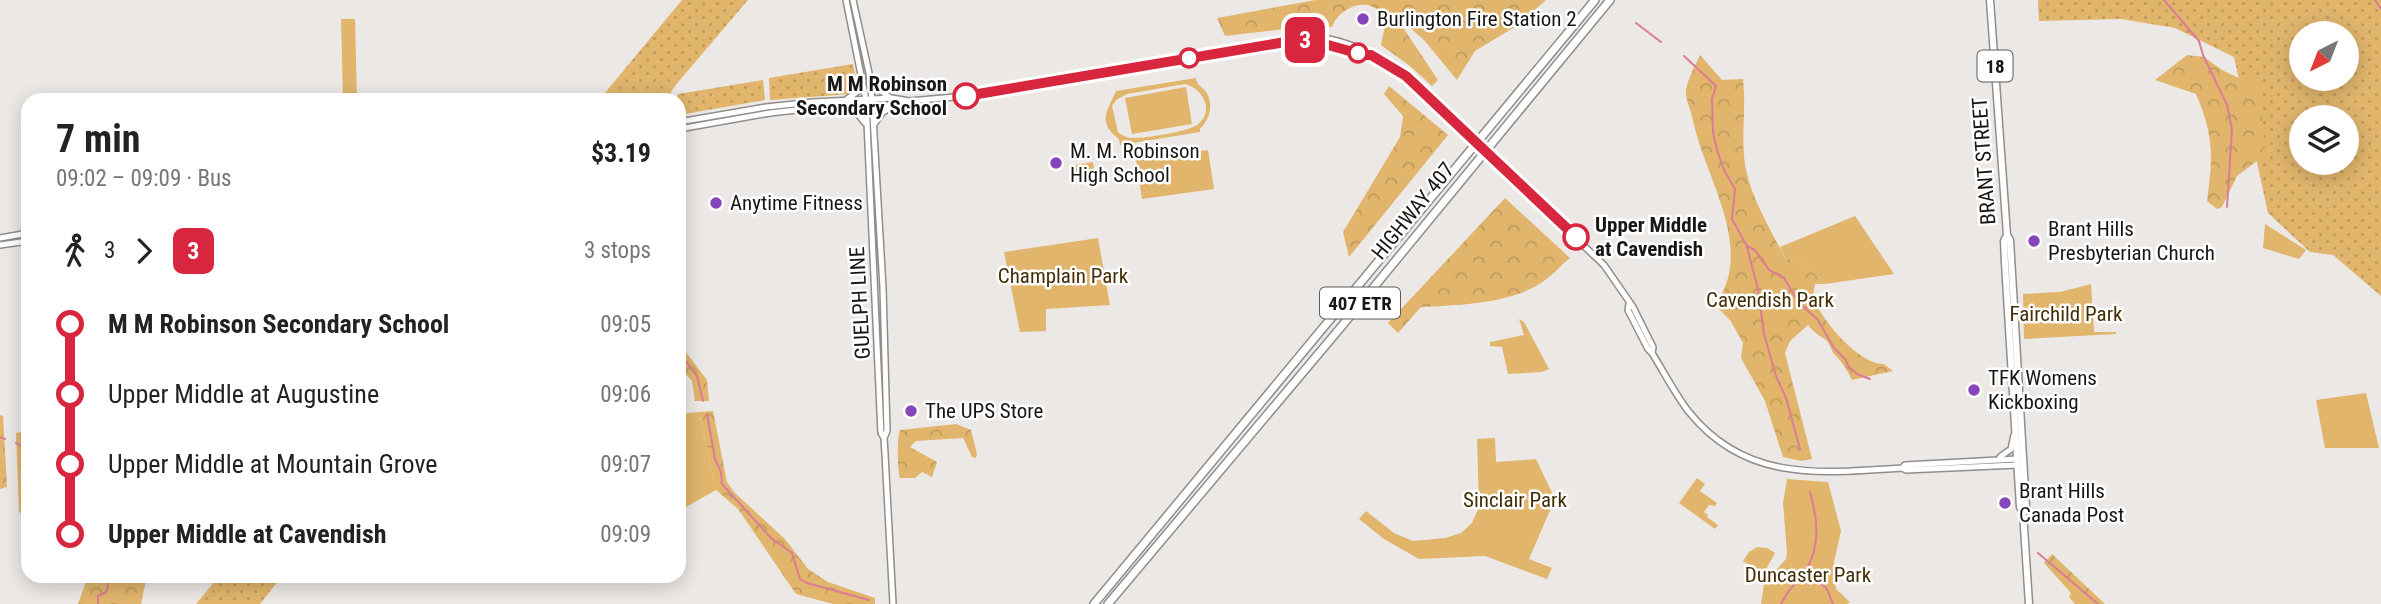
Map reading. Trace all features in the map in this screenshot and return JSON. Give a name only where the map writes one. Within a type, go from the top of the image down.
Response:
[{"type":"highway","name":"HIGHWAY 407","points":[[1094,604],[1595,0]]},
{"type":"highway","name":"HIGHWAY 407","points":[[1108,604],[1609,0]]},
{"type":"main road","name":"BRANT STREET","points":[[1990,0],[2022,419],[2026,507],[2023,512]]},
{"type":"main road","name":"GUELPH LINE","points":[[851,1],[863,81],[869,102]]},
{"type":"main road","name":"GUELPH LINE","points":[[851,1],[871,82],[869,102],[874,268],[881,433],[884,438]]},
{"type":"main road","points":[[686,128],[843,104],[909,101],[1005,90],[1317,37],[1342,41],[1366,50],[1406,76],[1604,265],[1629,304],[1628,310],[1648,349],[1653,352],[1679,397],[1696,419],[1716,438],[1767,465],[1801,472],[1906,470],[2017,462]]},
{"type":"main road","points":[[843,104],[856,93],[863,81]]},
{"type":"main road","points":[[871,82],[893,102]]},
{"type":"main road","points":[[686,121],[784,104],[843,104],[870,126],[893,102]]},
{"type":"main road","name":"GUELPH LINE","points":[[870,126],[881,268],[887,424],[884,438],[892,604]]},
{"type":"main road","points":[[0,238],[21,234]]},
{"type":"main road","name":"BRANT STREET","points":[[2007,235],[2004,242],[2015,431],[2029,604]]},
{"type":"main road","points":[[0,246],[21,242]]},
{"type":"main road","points":[[874,268],[881,268]]},
{"type":"main road","points":[[1993,460],[2011,449],[2015,431]]},
{"type":"main road","points":[[1902,468],[1905,465],[1993,460],[2017,462]]},
{"type":"green space","points":[[682,0],[748,0],[671,93],[605,93]]},
{"type":"green space","points":[[1316,0],[1546,0],[1518,25],[1475,51],[1457,80],[1424,40],[1394,14],[1438,80],[1432,86],[1381,45],[1387,16],[1371,6],[1359,5],[1347,9],[1332,27],[1293,28],[1225,36],[1217,18]]},
{"type":"green space","points":[[2038,0],[2381,0],[2381,296],[2333,255],[2310,252],[2268,213],[2234,57],[2175,28],[2121,19],[2039,21]]},
{"type":"green space","points":[[341,19],[355,19],[357,93],[343,93]]},
{"type":"green space","name":"Cavendish Park","points":[[1700,55],[1722,80],[1743,79],[1744,156],[1749,183],[1785,258],[1807,268],[1825,284],[1815,284],[1815,301],[1826,320],[1844,341],[1864,358],[1884,364],[1893,371],[1852,380],[1828,342],[1808,325],[1790,341],[1785,353],[1812,459],[1801,461],[1783,457],[1765,401],[1741,358],[1743,343],[1730,320],[1715,305],[1727,283],[1731,259],[1723,211],[1686,96],[1688,81]]},
{"type":"green space","points":[[2187,55],[2204,57],[2241,79],[2257,79],[2259,83],[2266,154],[2237,176],[2222,207],[2217,209],[2207,201],[2210,172],[2209,135],[2196,94],[2155,80]]},
{"type":"green space","points":[[853,64],[857,85],[850,94],[770,100],[769,78]]},
{"type":"green space","points":[[1196,78],[1210,101],[1210,111],[1200,132],[1120,145],[1119,139],[1112,133],[1106,121],[1107,110],[1116,91]],"holes":[[[1185,84],[1202,96],[1206,108],[1197,125],[1176,132],[1139,138],[1127,137],[1118,132],[1112,106],[1116,100],[1127,94]]]},
{"type":"green space","points":[[763,80],[765,100],[686,114],[684,93]]},
{"type":"green space","points":[[1389,86],[1448,135],[1349,257],[1343,232],[1400,137],[1403,116],[1384,94]]},
{"type":"green space","points":[[1186,87],[1192,124],[1132,134],[1125,98]]},
{"type":"green space","points":[[1208,150],[1214,189],[1142,199],[1136,160]]},
{"type":"green space","points":[[1093,162],[1096,181],[1078,183],[1075,165]]},
{"type":"green space","points":[[1505,198],[1570,258],[1545,280],[1518,294],[1485,302],[1421,307],[1398,333],[1388,323]]},
{"type":"green space","points":[[1855,216],[1894,274],[1825,284],[1807,268],[1785,258],[1780,247]]},
{"type":"green space","points":[[2265,224],[2306,250],[2299,259],[2263,248]]},
{"type":"green space","name":"Champlain Park","points":[[1098,238],[1110,305],[1046,309],[1046,331],[1020,332],[1004,252]]},
{"type":"green space","name":"Fairchild Park","points":[[2091,284],[2094,332],[2116,334],[2024,339],[2023,294],[2060,292]]},
{"type":"green space","points":[[1519,319],[1524,322],[1549,369],[1508,374],[1502,347],[1490,346],[1490,342],[1524,335]]},
{"type":"green space","points":[[686,352],[707,380],[709,401],[695,401],[692,381],[686,374]]},
{"type":"green space","points":[[2366,393],[2379,448],[2325,448],[2316,400]]},
{"type":"green space","points":[[713,411],[727,482],[734,492],[785,539],[808,569],[828,582],[875,598],[875,604],[833,604],[796,594],[738,509],[716,490],[699,412]]},
{"type":"green space","points":[[699,412],[716,490],[686,507],[686,413]]},
{"type":"green space","points":[[0,415],[3,416],[7,487],[0,489]]},
{"type":"green space","points":[[956,424],[971,430],[976,458],[972,457],[963,438],[916,441],[910,447],[937,462],[932,477],[922,472],[915,478],[900,478],[900,430]]},
{"type":"green space","points":[[21,432],[21,513],[19,512],[16,433]]},
{"type":"green space","name":"Sinclair Park","points":[[1495,438],[1496,462],[1536,459],[1555,499],[1529,559],[1552,568],[1547,579],[1485,556],[1419,559],[1384,539],[1359,519],[1366,511],[1394,533],[1413,541],[1445,538],[1461,533],[1472,523],[1479,507],[1477,439]]},
{"type":"green space","points":[[1697,478],[1705,484],[1700,491],[1717,503],[1715,506],[1709,505],[1704,512],[1718,525],[1715,529],[1679,503]]},
{"type":"green space","name":"Duncaster Park","points":[[1787,479],[1828,482],[1841,531],[1834,562],[1836,589],[1850,602],[1847,604],[1761,604],[1764,584],[1786,559],[1783,503]]},
{"type":"green space","points":[[1757,547],[1767,548],[1775,553],[1765,571],[1761,572],[1743,561],[1749,552]]},
{"type":"green space","points":[[2052,554],[2105,604],[2075,604],[2069,597],[2071,593],[2044,563]]},
{"type":"green space","points":[[86,583],[146,583],[141,604],[78,604]]},
{"type":"green space","points":[[213,583],[276,583],[260,604],[196,604]]},
{"type":"waterway","points":[[2164,0],[2199,41],[2227,105],[2232,129],[2227,207]]},
{"type":"waterway","points":[[2375,0],[2381,9]]},
{"type":"waterway","points":[[1636,23],[1661,42]]},
{"type":"waterway","points":[[1684,56],[1716,86],[1712,99],[1713,132],[1724,170],[1735,189],[1732,219],[1747,246],[1755,250],[1769,270],[1784,278],[1799,303],[1818,320],[1849,367],[1857,374],[1870,379]]},
{"type":"waterway","points":[[1747,247],[1758,289],[1764,334],[1800,449]]},
{"type":"waterway","points":[[686,361],[697,376],[703,401]]},
{"type":"waterway","points":[[707,414],[722,484],[771,538],[792,553],[800,579],[869,600]]},
{"type":"waterway","points":[[0,437],[5,439]]},
{"type":"waterway","points":[[16,443],[21,446]]},
{"type":"waterway","points":[[1781,604],[1807,568],[1814,550],[1816,521],[1810,492]]},
{"type":"waterway","points":[[2038,553],[2098,604]]},
{"type":"waterway","points":[[1806,570],[1827,589],[1833,604]]},
{"type":"waterway","points":[[98,604],[98,596],[106,592],[107,583]]},
{"type":"bus line","name":"3","points":[[966,96],[1217,53],[1310,40],[1371,55],[1406,76],[1576,237]]},
{"type":"place","name":"Burlington Fire Station 2","points":[[1363,19]]},
{"type":"place","name":"M M Robinson Secondary School","points":[[966,96]]},
{"type":"place","name":"M. M. Robinson High School","points":[[1056,163]]},
{"type":"place","name":"Anytime Fitness","points":[[716,203]]},
{"type":"place","name":"Upper Middle at Cavendish","points":[[1576,237]]},
{"type":"place","name":"Brant Hills Presbyterian Church","points":[[2034,241]]},
{"type":"place","name":"TFK Womens Kickboxing","points":[[1974,390]]},
{"type":"place","name":"The UPS Store","points":[[911,411]]},
{"type":"place","name":"Brant Hills Canada Post","points":[[2005,503]]}]
